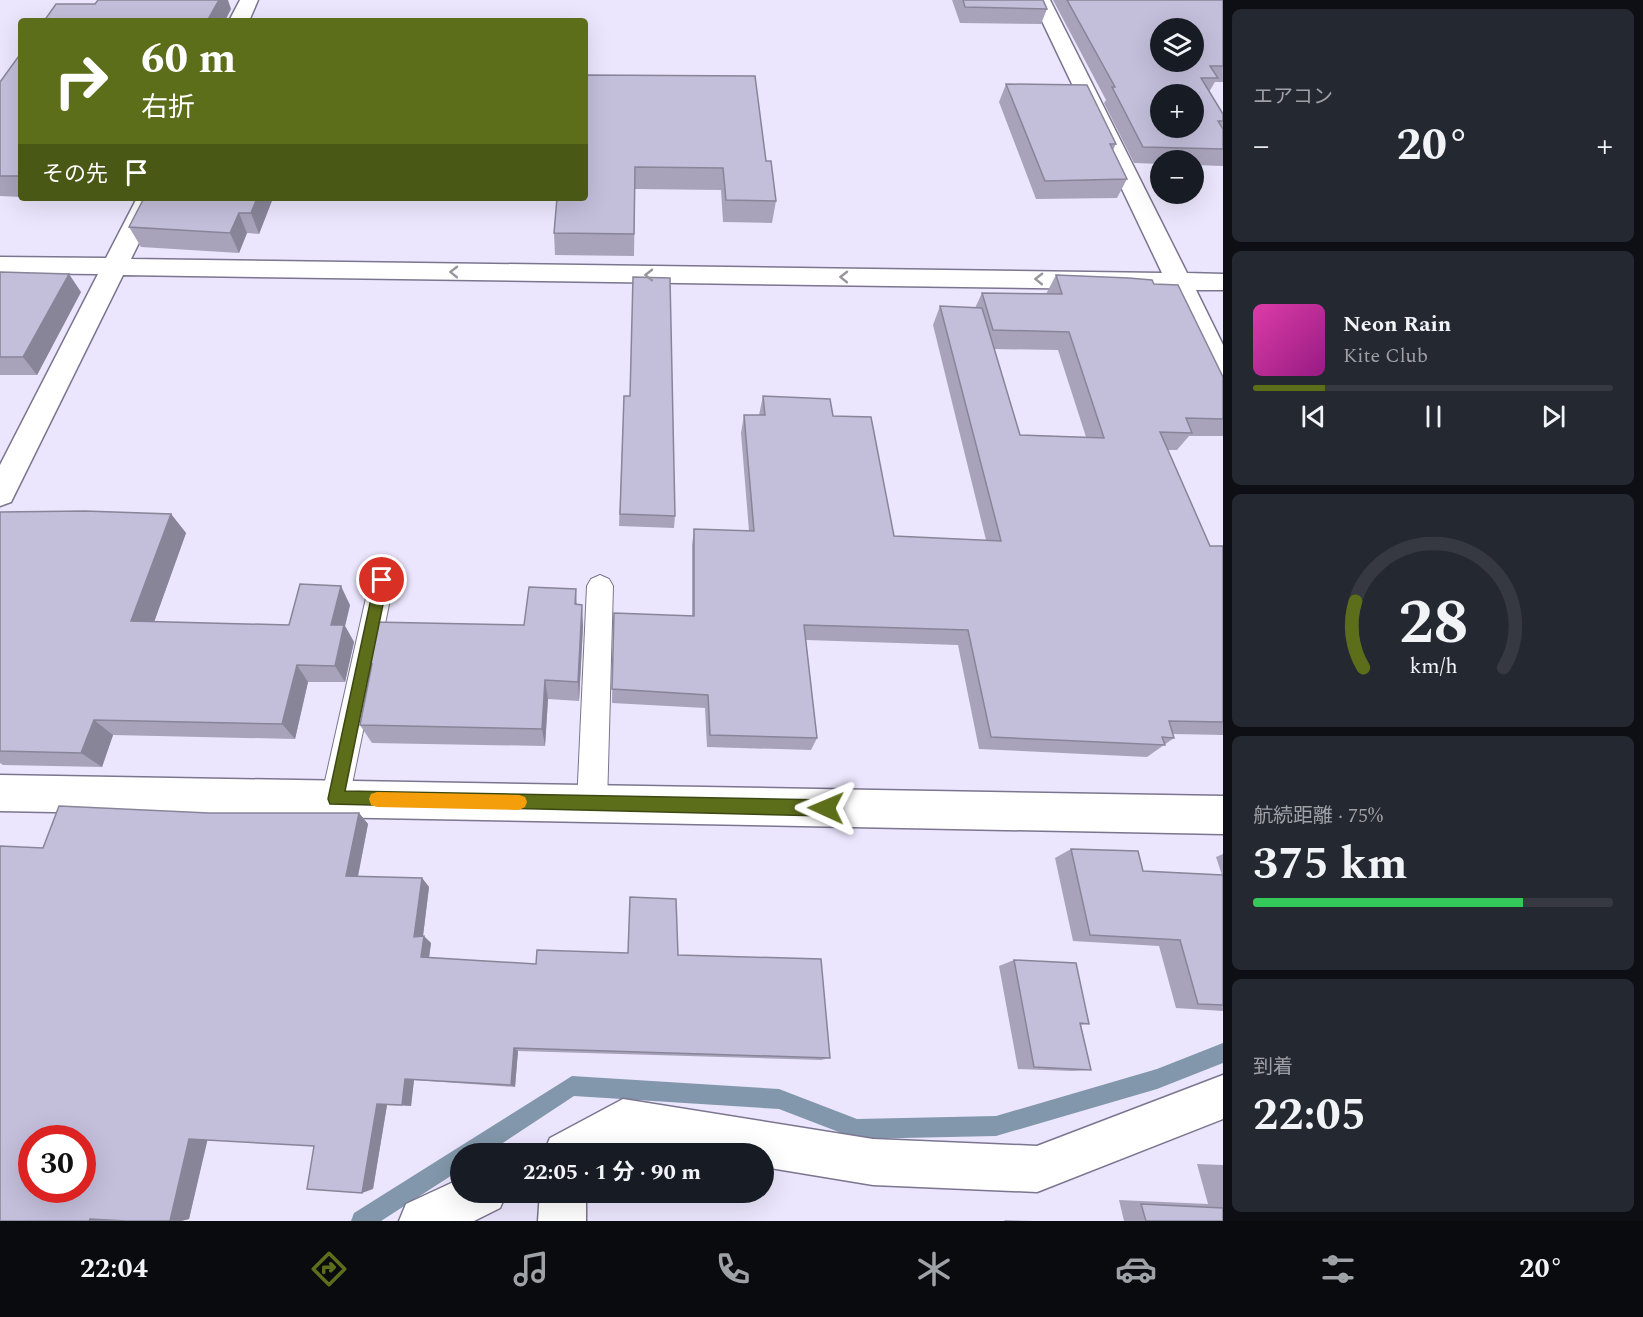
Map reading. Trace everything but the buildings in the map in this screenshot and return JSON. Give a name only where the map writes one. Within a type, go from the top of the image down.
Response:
[{"type":"street","points":[[240,18],[249,0]]},
{"type":"street","points":[[1041,0],[1223,372]]},
{"type":"street","points":[[0,494],[147,201]]},
{"type":"street","points":[[0,266],[1223,282]]},
{"type":"street","points":[[0,793],[1223,815]]},
{"type":"street","points":[[774,1146],[873,1162],[1037,1169],[1223,1097]]},
{"type":"street","points":[[585,1143],[623,1121],[757,1143]]},
{"type":"street","points":[[423,1221],[461,1203]]},
{"type":"street","points":[[562,1221],[563,1203]]},
{"type":"lane","points":[[335,799],[382,580]]},
{"type":"lane","points":[[592,804],[600,586]]},
{"type":"waterway","points":[[484,1143],[572,1086],[779,1099],[857,1129],[996,1126],[1157,1079],[1223,1053]]},
{"type":"waterway","points":[[362,1221],[450,1164]]},
{"type":"slow traffic","points":[[377,799],[519,802]]},
{"type":"route","points":[[382,580],[335,799],[826,808]]}]
